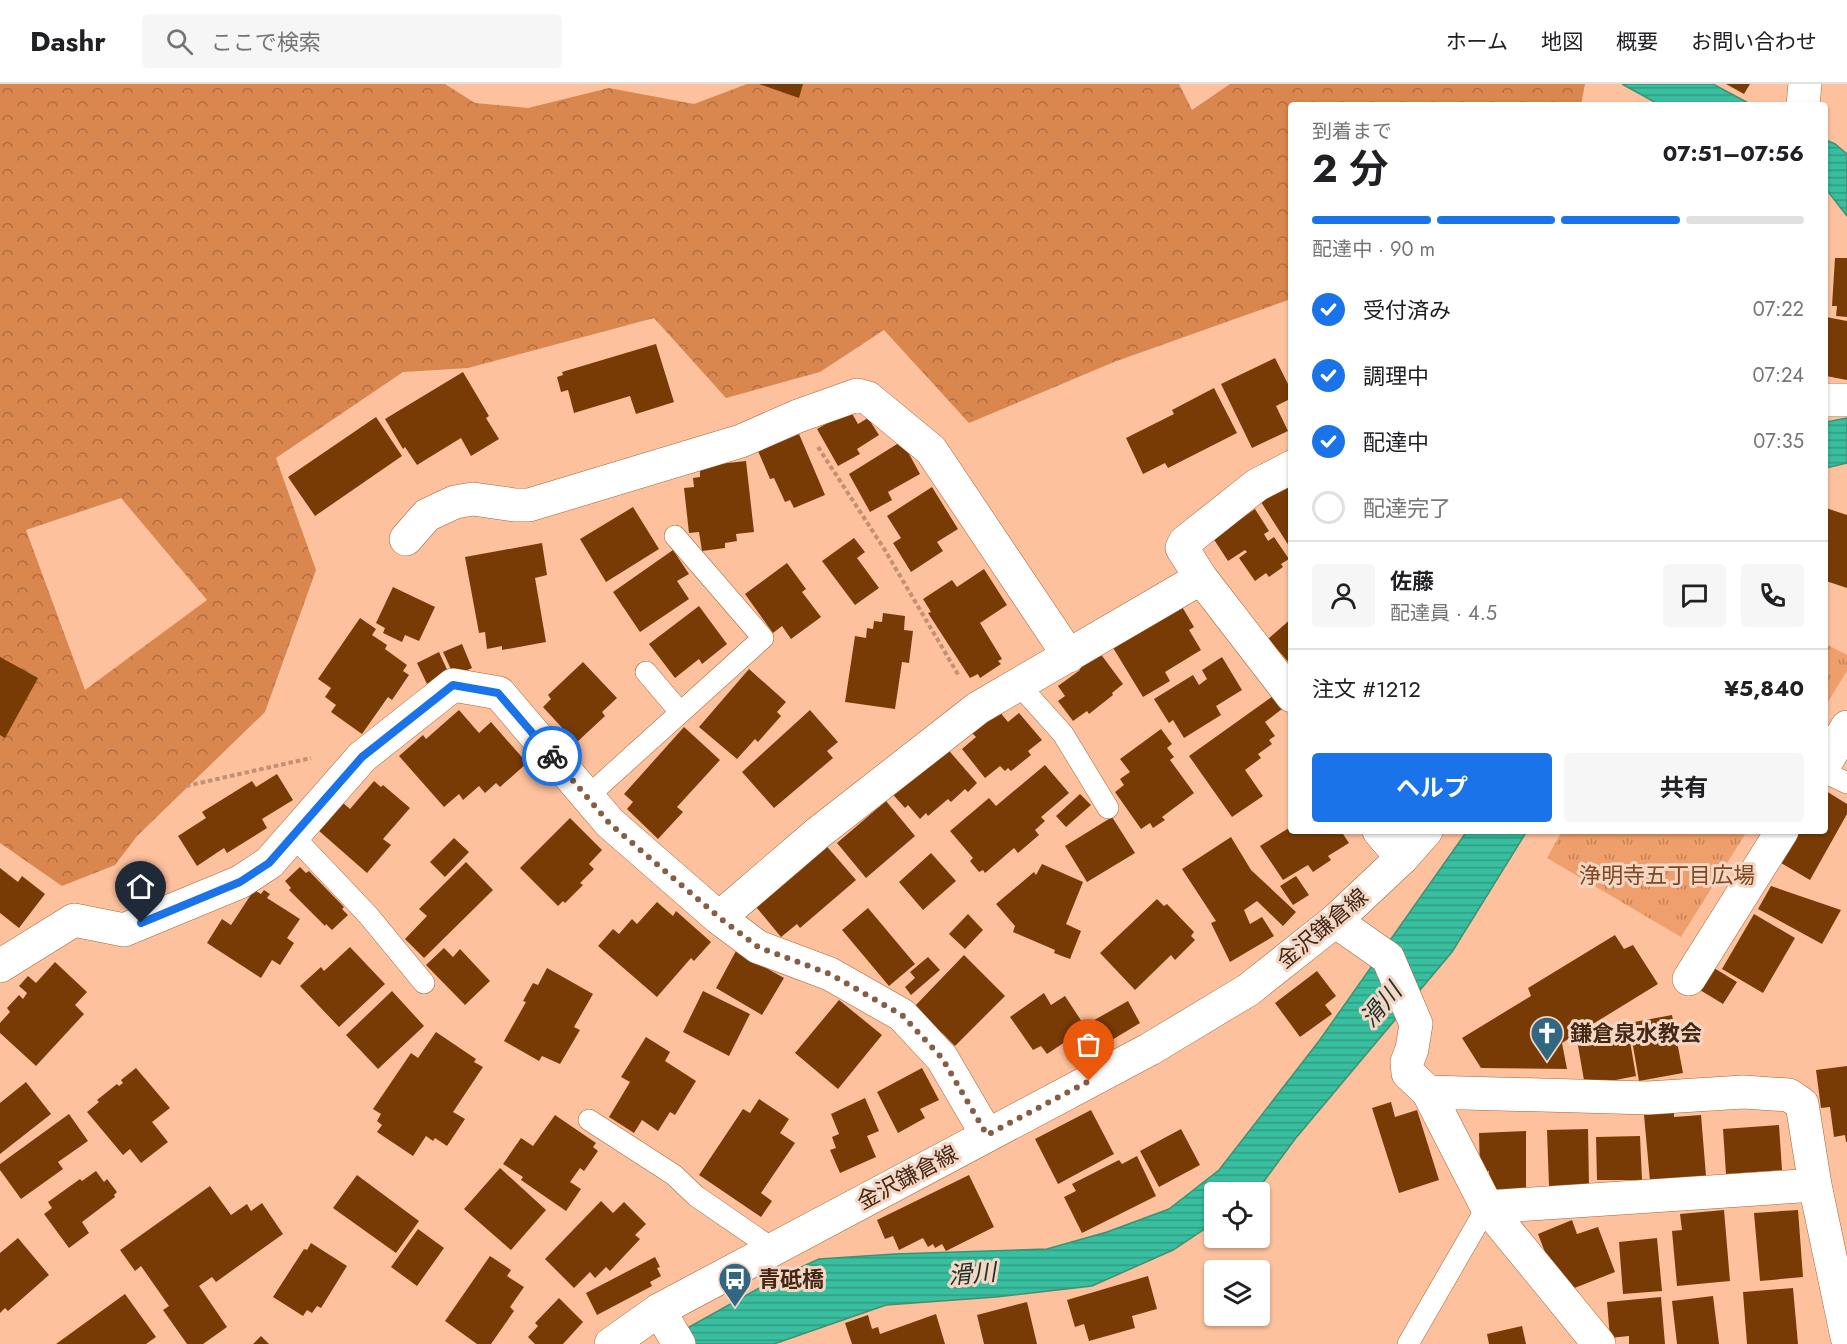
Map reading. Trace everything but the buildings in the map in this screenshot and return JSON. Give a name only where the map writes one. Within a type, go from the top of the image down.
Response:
[{"type":"street","points":[[1803,102],[1805,84]]},
{"type":"street","points":[[406,539],[427,515],[455,502],[474,499],[529,505],[741,441],[798,416],[857,395],[868,398],[931,450],[1069,656]]},
{"type":"street","points":[[1828,400],[1847,400]]},
{"type":"street","points":[[1288,469],[1257,485],[1185,542],[1182,548],[1201,578],[1288,691]]},
{"type":"street","points":[[720,918],[818,833],[978,708],[1201,578]]},
{"type":"street","points":[[0,966],[74,920],[124,930],[240,882],[269,863],[362,757],[453,685],[498,693],[610,824],[720,918],[758,947],[830,974],[902,1015],[942,1058],[987,1135]]},
{"type":"street","points":[[1828,759],[1847,728]]},
{"type":"street","points":[[1382,834],[1402,858]]},
{"type":"street","name":"金沢鎌倉線","points":[[611,1344],[670,1328],[773,1249],[1150,1049],[1248,990],[1335,921],[1402,858],[1423,834]]},
{"type":"street","points":[[1689,979],[1780,834]]},
{"type":"street","points":[[1335,921],[1388,958],[1416,1024],[1412,1049],[1407,1062],[1408,1073],[1428,1092],[1487,1207],[1599,1344]]},
{"type":"street","points":[[1428,1092],[1648,1098],[1743,1092],[1789,1095],[1802,1104],[1815,1185],[1847,1337]]},
{"type":"street","points":[[1487,1207],[1815,1185]]},
{"type":"lane","points":[[587,797],[763,638],[675,536]]},
{"type":"lane","points":[[646,672],[680,712]]},
{"type":"lane","points":[[1018,685],[1063,734],[1108,808]]},
{"type":"lane","points":[[1828,774],[1847,783]]},
{"type":"lane","points":[[293,836],[368,915],[424,983]]},
{"type":"lane","points":[[589,1120],[675,1175],[696,1196],[773,1249]]},
{"type":"lane","points":[[1408,1344],[1487,1207]]},
{"type":"path","points":[[798,416],[883,546],[978,708]]},
{"type":"path","points":[[186,786],[340,752],[362,757]]},
{"type":"green space","points":[[0,84],[445,84],[475,103],[528,108],[609,88],[694,104],[747,84],[1179,84],[1192,110],[1230,84],[1585,84],[1582,102],[1288,102],[1288,300],[1114,362],[969,423],[884,330],[820,372],[726,398],[654,318],[468,368],[403,372],[276,458],[316,570],[265,712],[137,836],[115,865],[62,886],[0,843]],"holes":[[[121,498],[207,600],[85,690],[26,530]]]},
{"type":"green space","points":[[1828,645],[1847,655],[1847,671],[1828,702]]},
{"type":"green space","name":"浄明寺五丁目広場","points":[[1560,834],[1745,834],[1681,937],[1547,858]]},
{"type":"water","points":[[1622,84],[1713,84],[1746,102],[1655,102]]},
{"type":"water","points":[[1828,141],[1847,154],[1847,216],[1828,192]]},
{"type":"water","points":[[1847,418],[1847,463],[1828,468],[1828,422]]},
{"type":"water","name":"滑川","points":[[1465,834],[1525,834],[1452,952],[1295,1139],[1263,1182],[1204,1182],[1204,1229],[1173,1250],[1092,1286],[996,1297],[886,1305],[774,1344],[662,1344],[779,1277],[819,1259],[1047,1249],[1107,1232],[1169,1209],[1219,1170],[1319,1041]]},
{"type":"way so far","points":[[552,756],[610,824],[720,918],[758,947],[830,974],[902,1015],[942,1058],[987,1135],[1089,1081]]},
{"type":"place","name":"鎌倉泉水教会","points":[[1547,1062]]},
{"type":"place","name":"青砥橋","points":[[735,1308]]},
{"type":"route","points":[[141,923],[240,882],[269,863],[362,757],[453,685],[498,693],[552,756]]}]
